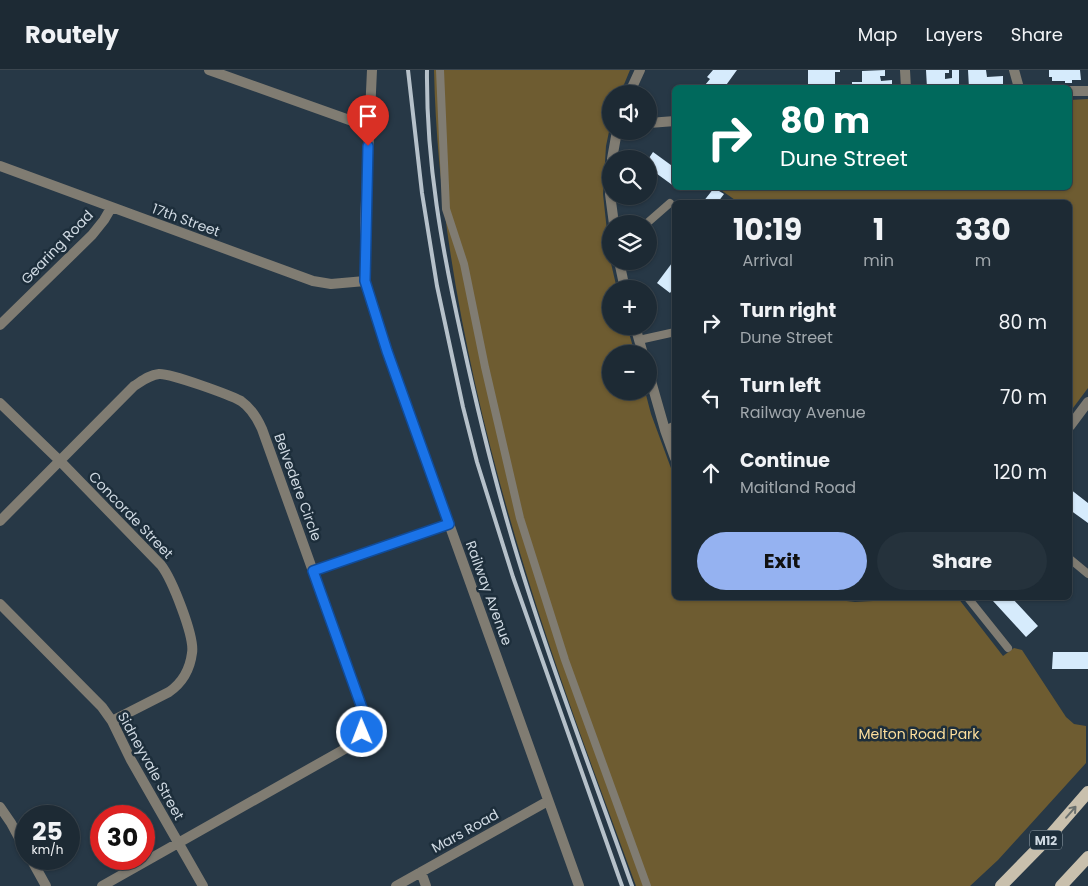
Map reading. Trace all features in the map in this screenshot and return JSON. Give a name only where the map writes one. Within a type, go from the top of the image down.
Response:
[{"type":"main road","name":"M12","points":[[1001,886],[1048,838],[1088,792]]},
{"type":"main road","points":[[1061,886],[1088,857]]},
{"type":"street","points":[[210,70],[369,127]]},
{"type":"street","name":"Railway Avenue","points":[[372,70],[365,281],[387,351],[579,886]]},
{"type":"street","points":[[633,85],[640,70]]},
{"type":"street","points":[[905,70],[906,85]]},
{"type":"street","points":[[1014,70],[1018,85]]},
{"type":"street","points":[[1072,91],[1088,90]]},
{"type":"street","points":[[657,122],[672,121]]},
{"type":"street","name":"17th Street","points":[[0,166],[313,281],[331,284],[365,281]]},
{"type":"street","name":"Gearing Road","points":[[0,325],[92,235],[111,208]]},
{"type":"street","points":[[638,335],[640,345]]},
{"type":"street","name":"Belvedere Circle","points":[[0,521],[134,386],[153,375],[168,374],[240,401],[254,413],[259,421],[362,708],[364,725],[362,732],[350,746],[102,886]]},
{"type":"street","points":[[656,400],[672,450]]},
{"type":"street","points":[[1072,423],[1088,402]]},
{"type":"street","name":"Concorde Street","points":[[0,403],[60,461],[165,570],[176,594],[192,642],[193,652],[186,674],[175,688],[112,721]]},
{"type":"street","points":[[313,571],[449,524]]},
{"type":"street","name":"Sidneyvale Street","points":[[0,604],[90,693],[112,721],[178,844],[203,886]]},
{"type":"street","name":"Mars Road","points":[[396,886],[548,802]]},
{"type":"street","points":[[0,808],[15,830]]},
{"type":"street","points":[[37,870],[46,886]]},
{"type":"street","points":[[421,872],[426,886]]},
{"type":"lane","points":[[440,70],[446,209],[464,264],[520,518],[566,660],[647,886]]},
{"type":"lane","points":[[656,215],[670,203]]},
{"type":"lane","points":[[639,340],[672,333]]},
{"type":"lane","points":[[665,430],[672,427]]},
{"type":"lane","points":[[1072,561],[1088,574]]},
{"type":"lane","points":[[970,600],[1008,648]]},
{"type":"green space","name":"Melton Road Park","points":[[434,70],[630,70],[624,85],[602,85],[602,140],[607,140],[606,150],[602,150],[602,205],[604,205],[605,215],[602,215],[602,270],[613,270],[615,280],[602,280],[602,335],[630,335],[632,345],[602,345],[602,400],[647,400],[672,471],[672,600],[838,600],[855,602],[881,600],[960,600],[1003,656],[1014,648],[1022,650],[1066,717],[1074,724],[1086,726],[1086,763],[998,860],[970,886],[636,886],[547,638],[505,500],[469,358],[445,214]]},
{"type":"green space","points":[[1088,99],[1088,388],[1072,409],[1072,200],[735,200],[721,190],[1072,190],[1072,100]]},
{"type":"building","points":[[713,70],[737,70],[726,85],[705,85],[710,79],[707,77]]},
{"type":"building","points":[[808,70],[840,70],[840,72],[835,72],[835,85],[808,85]]},
{"type":"building","points":[[885,70],[885,76],[880,76],[881,81],[892,80],[892,85],[852,85],[852,82],[862,82],[862,71]]},
{"type":"building","points":[[926,70],[949,70],[949,73],[945,73],[945,79],[952,78],[952,70],[959,70],[959,85],[927,85]]},
{"type":"building","points":[[968,70],[986,70],[987,77],[1003,76],[1003,85],[969,85]]},
{"type":"building","points":[[1049,70],[1080,70],[1081,80],[1072,80],[1072,83],[1052,81],[1052,77],[1049,77]]},
{"type":"building","points":[[657,155],[672,166],[672,185],[657,174]]},
{"type":"building","points":[[712,190],[717,190],[724,194],[720,200],[705,200]]},
{"type":"building","points":[[672,263],[672,290],[670,293],[657,283]]},
{"type":"building","points":[[1072,491],[1088,503],[1088,523],[1072,511]]},
{"type":"building","points":[[1014,600],[1038,626],[1026,637],[993,601]]},
{"type":"building","points":[[1053,652],[1088,652],[1088,669],[1052,669]]},
{"type":"railway","points":[[408,70],[422,193],[437,286],[477,462],[513,577],[622,886]]},
{"type":"railway","points":[[427,70],[427,104],[432,172],[442,239],[478,411],[509,528],[537,618],[632,886]]},
{"type":"route","points":[[362,732],[364,725],[362,708],[313,571],[449,524],[387,351],[365,281],[368,146]]}]
